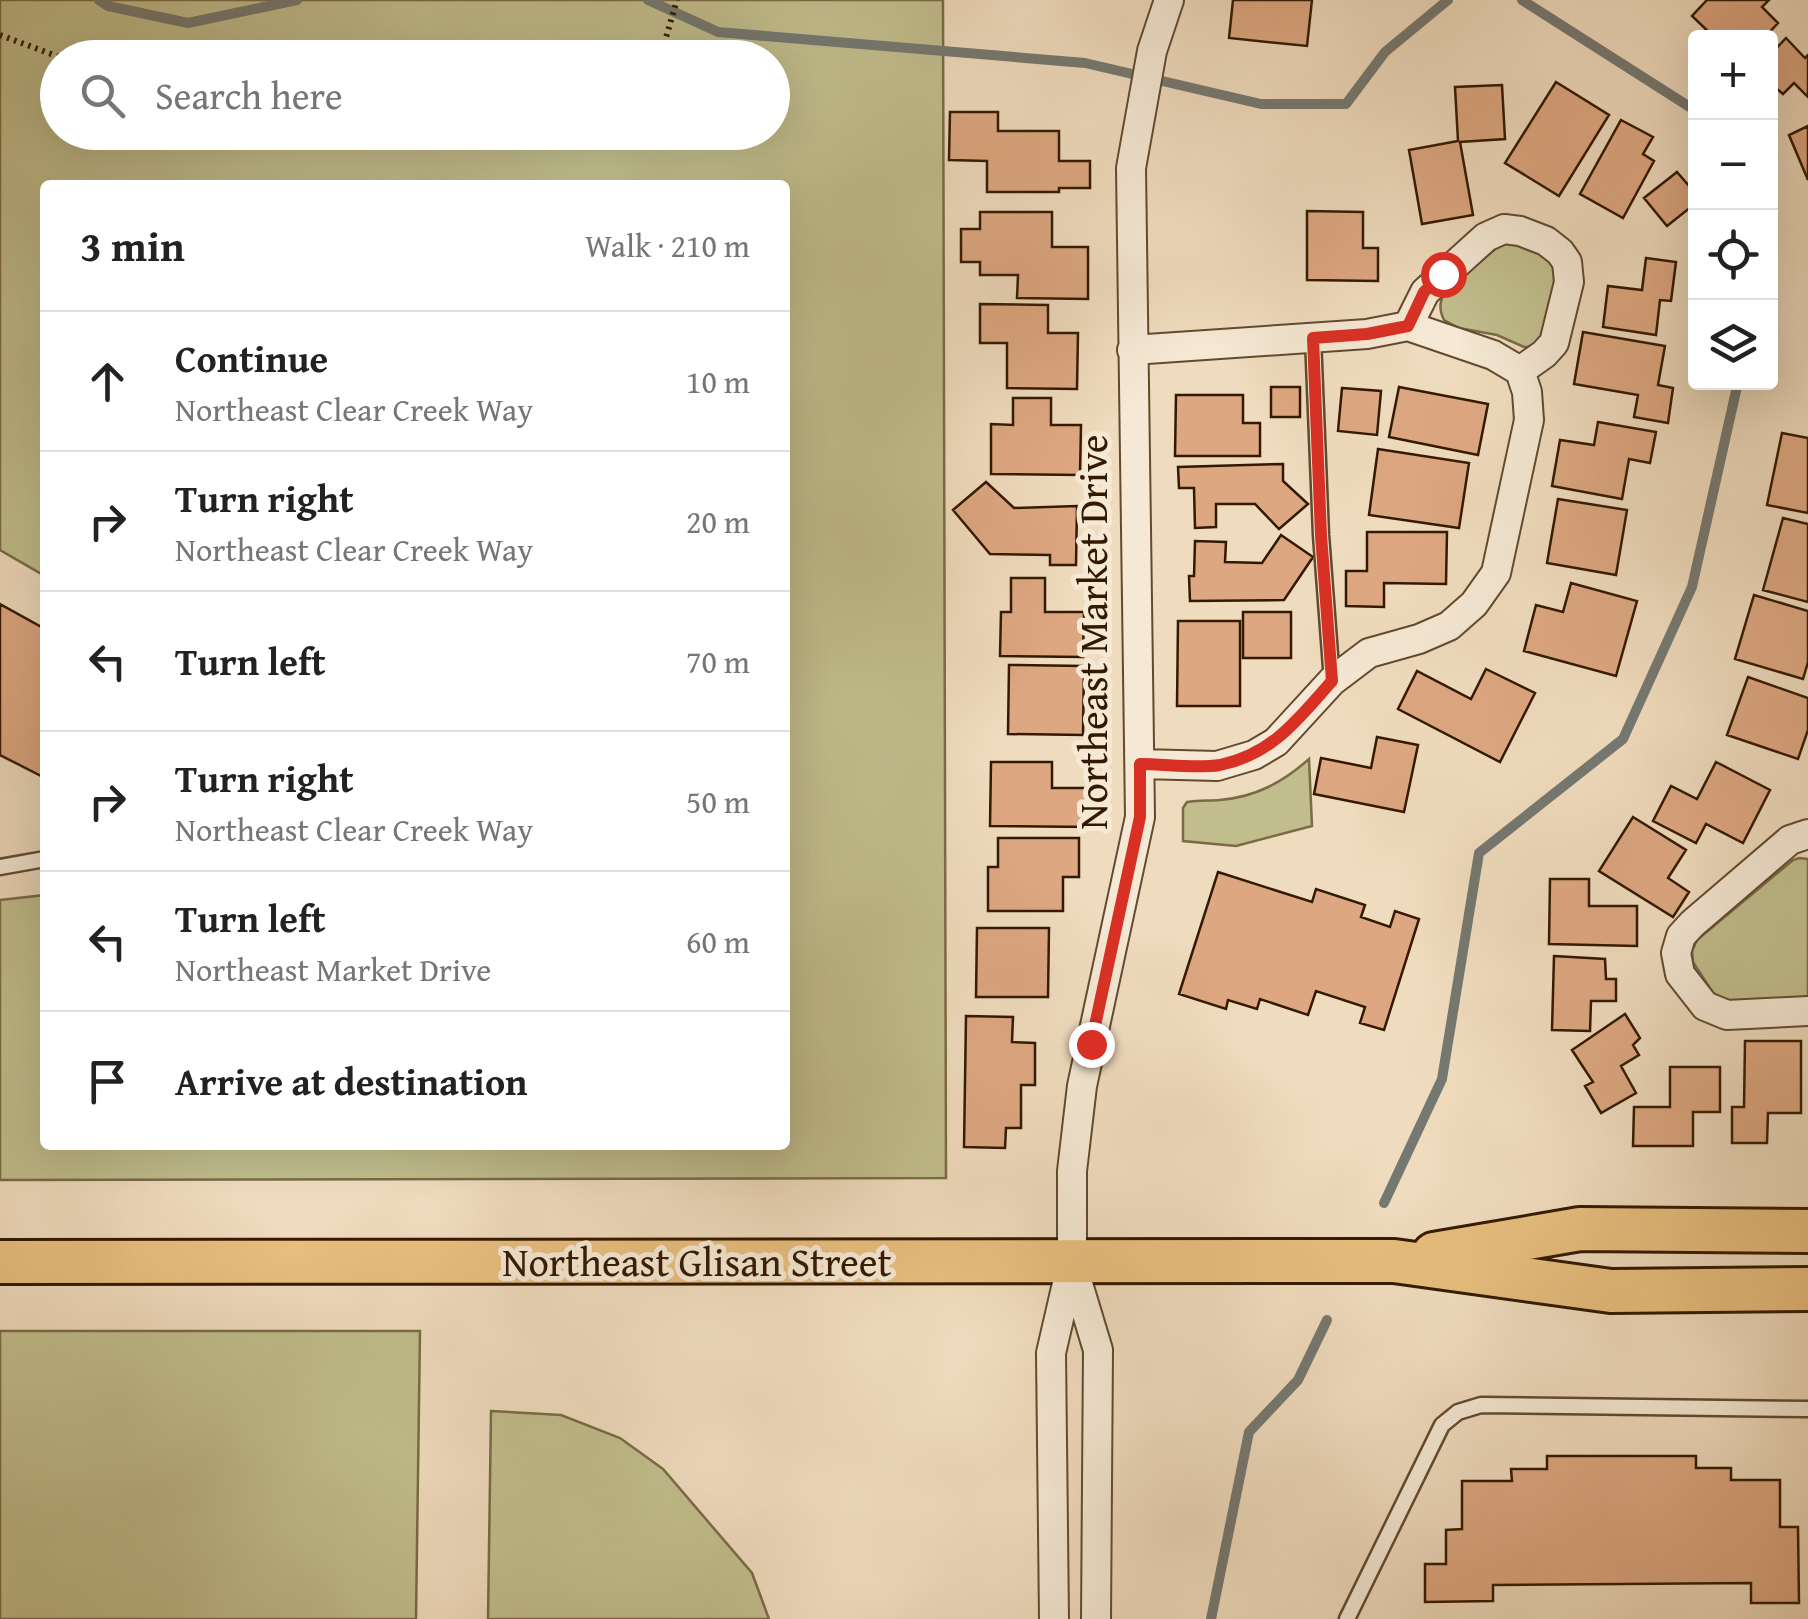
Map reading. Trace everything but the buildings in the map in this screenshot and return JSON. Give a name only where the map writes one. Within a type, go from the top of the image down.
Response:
[{"type":"main road","name":"Northeast Glisan Street","points":[[1394,1261],[1580,1229],[1808,1231]]},
{"type":"main road","name":"Northeast Glisan Street","points":[[0,1262],[1394,1261],[1611,1291],[1808,1289]]},
{"type":"street","name":"Northeast Market Drive","points":[[1072,1262],[1072,1171],[1082,1086],[1140,817],[1131,168],[1152,51],[1169,0]]},
{"type":"street","points":[[1408,326],[1424,292],[1486,237],[1504,229],[1520,231],[1560,252],[1567,262],[1569,282],[1554,343],[1520,372]]},
{"type":"street","points":[[1132,350],[1367,334],[1408,326],[1493,355],[1520,372],[1527,392],[1529,420],[1496,574],[1474,604],[1448,626],[1419,640],[1369,653],[1332,681],[1276,742],[1254,755],[1217,766],[1140,764]]},
{"type":"street","points":[[1808,834],[1790,840],[1692,924],[1676,953],[1680,974],[1706,1006],[1727,1015],[1808,1011]]},
{"type":"street","points":[[1054,1619],[1051,1353],[1072,1262]]},
{"type":"street","points":[[1072,1262],[1098,1350],[1096,1619]]},
{"type":"lane","points":[[1313,338],[1332,681]]},
{"type":"lane","points":[[0,867],[40,860]]},
{"type":"lane","points":[[1347,1619],[1442,1425],[1458,1412],[1481,1405],[1808,1409]]},
{"type":"path","points":[[665,40],[676,0]]},
{"type":"path","points":[[0,35],[40,50]]},
{"type":"shaded area","points":[[0,0],[943,0],[946,1178],[0,1180],[0,900],[40,896],[40,1150],[790,1150],[790,180],[40,180],[40,573],[0,550]]},
{"type":"shaded area","points":[[1517,242],[1546,254],[1559,267],[1546,339],[1524,347],[1444,320],[1441,304],[1447,289],[1500,245]]},
{"type":"shaded area","points":[[1309,759],[1312,826],[1236,846],[1183,841],[1183,808],[1187,802],[1257,792]]},
{"type":"shaded area","points":[[1799,858],[1808,859],[1808,998],[1730,1002],[1715,996],[1693,962],[1697,940]]},
{"type":"shaded area","points":[[0,1331],[420,1331],[416,1619],[0,1619]]},
{"type":"shaded area","points":[[491,1411],[561,1415],[620,1438],[663,1469],[752,1573],[769,1619],[488,1619]]},
{"type":"waterway","points":[[99,0],[108,6],[188,23],[297,0]]},
{"type":"waterway","points":[[648,0],[718,32],[1085,63],[1261,104],[1346,104],[1385,52],[1448,0]]},
{"type":"waterway","points":[[1522,0],[1688,106]]},
{"type":"waterway","points":[[1384,1203],[1442,1079],[1479,853],[1623,739],[1692,587],[1736,390]]},
{"type":"waterway","points":[[1211,1619],[1249,1432],[1298,1380],[1327,1320]]},
{"type":"route","points":[[1091,1044],[1140,817],[1140,764],[1217,766],[1254,755],[1276,742],[1332,681],[1313,338],[1408,326],[1424,292],[1443,274]]}]
